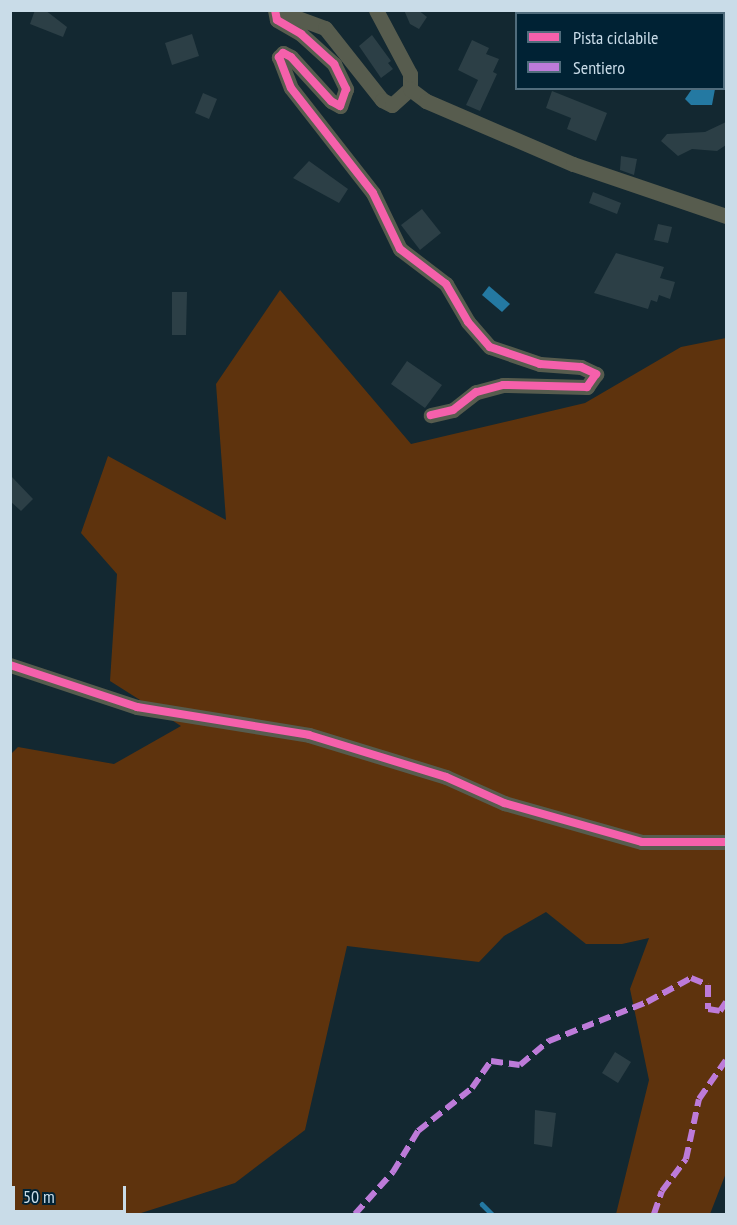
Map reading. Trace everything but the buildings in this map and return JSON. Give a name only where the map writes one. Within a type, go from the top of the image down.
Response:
[{"type":"street","points":[[275,10],[325,28],[382,100],[392,105],[410,89],[410,74],[376,10]]},
{"type":"street","points":[[275,10],[277,20],[301,34],[334,64],[346,89],[340,106],[331,101],[291,57],[283,53],[279,57],[291,88],[373,193],[400,249],[446,284],[472,327],[490,347],[540,364],[581,367],[596,374],[586,387],[503,385],[483,390],[453,410],[431,415]]},
{"type":"street","points":[[410,89],[426,101],[573,164],[726,216]]},
{"type":"street","points":[[10,665],[137,707],[309,735],[446,777],[504,803],[642,842],[726,842]]},
{"type":"shaded area","points":[[280,290],[411,444],[585,403],[681,347],[726,338],[726,1173],[710,1214],[616,1214],[649,1080],[630,989],[649,938],[622,944],[586,944],[546,912],[504,936],[479,962],[347,946],[305,1130],[235,1183],[138,1214],[11,1214],[10,755],[18,747],[114,764],[181,726],[110,681],[117,574],[81,533],[108,456],[226,520],[216,384]]},
{"type":"water","points":[[691,90],[715,90],[712,105],[691,105],[685,99]]},
{"type":"water","points":[[489,286],[510,304],[502,312],[482,295]]},
{"type":"waterway","points":[[482,1204],[492,1214]]},
{"type":"marked path","points":[[355,1214],[393,1172],[418,1131],[472,1088],[491,1061],[520,1065],[549,1041],[647,1002],[691,978],[708,985],[708,1009],[720,1011],[726,1002]]},
{"type":"marked path","points":[[654,1214],[662,1191],[686,1159],[699,1099],[726,1060]]},
{"type":"cycle path","points":[[275,10],[277,20],[301,34],[334,64],[346,89],[340,106],[331,101],[291,57],[283,53],[279,57],[291,88],[373,193],[400,249],[446,284],[468,322],[490,347],[540,364],[581,367],[596,374],[587,387],[503,385],[476,392],[453,410],[431,415]]},
{"type":"cycle path","points":[[10,665],[137,707],[309,735],[446,777],[504,803],[642,842],[726,842]]}]
